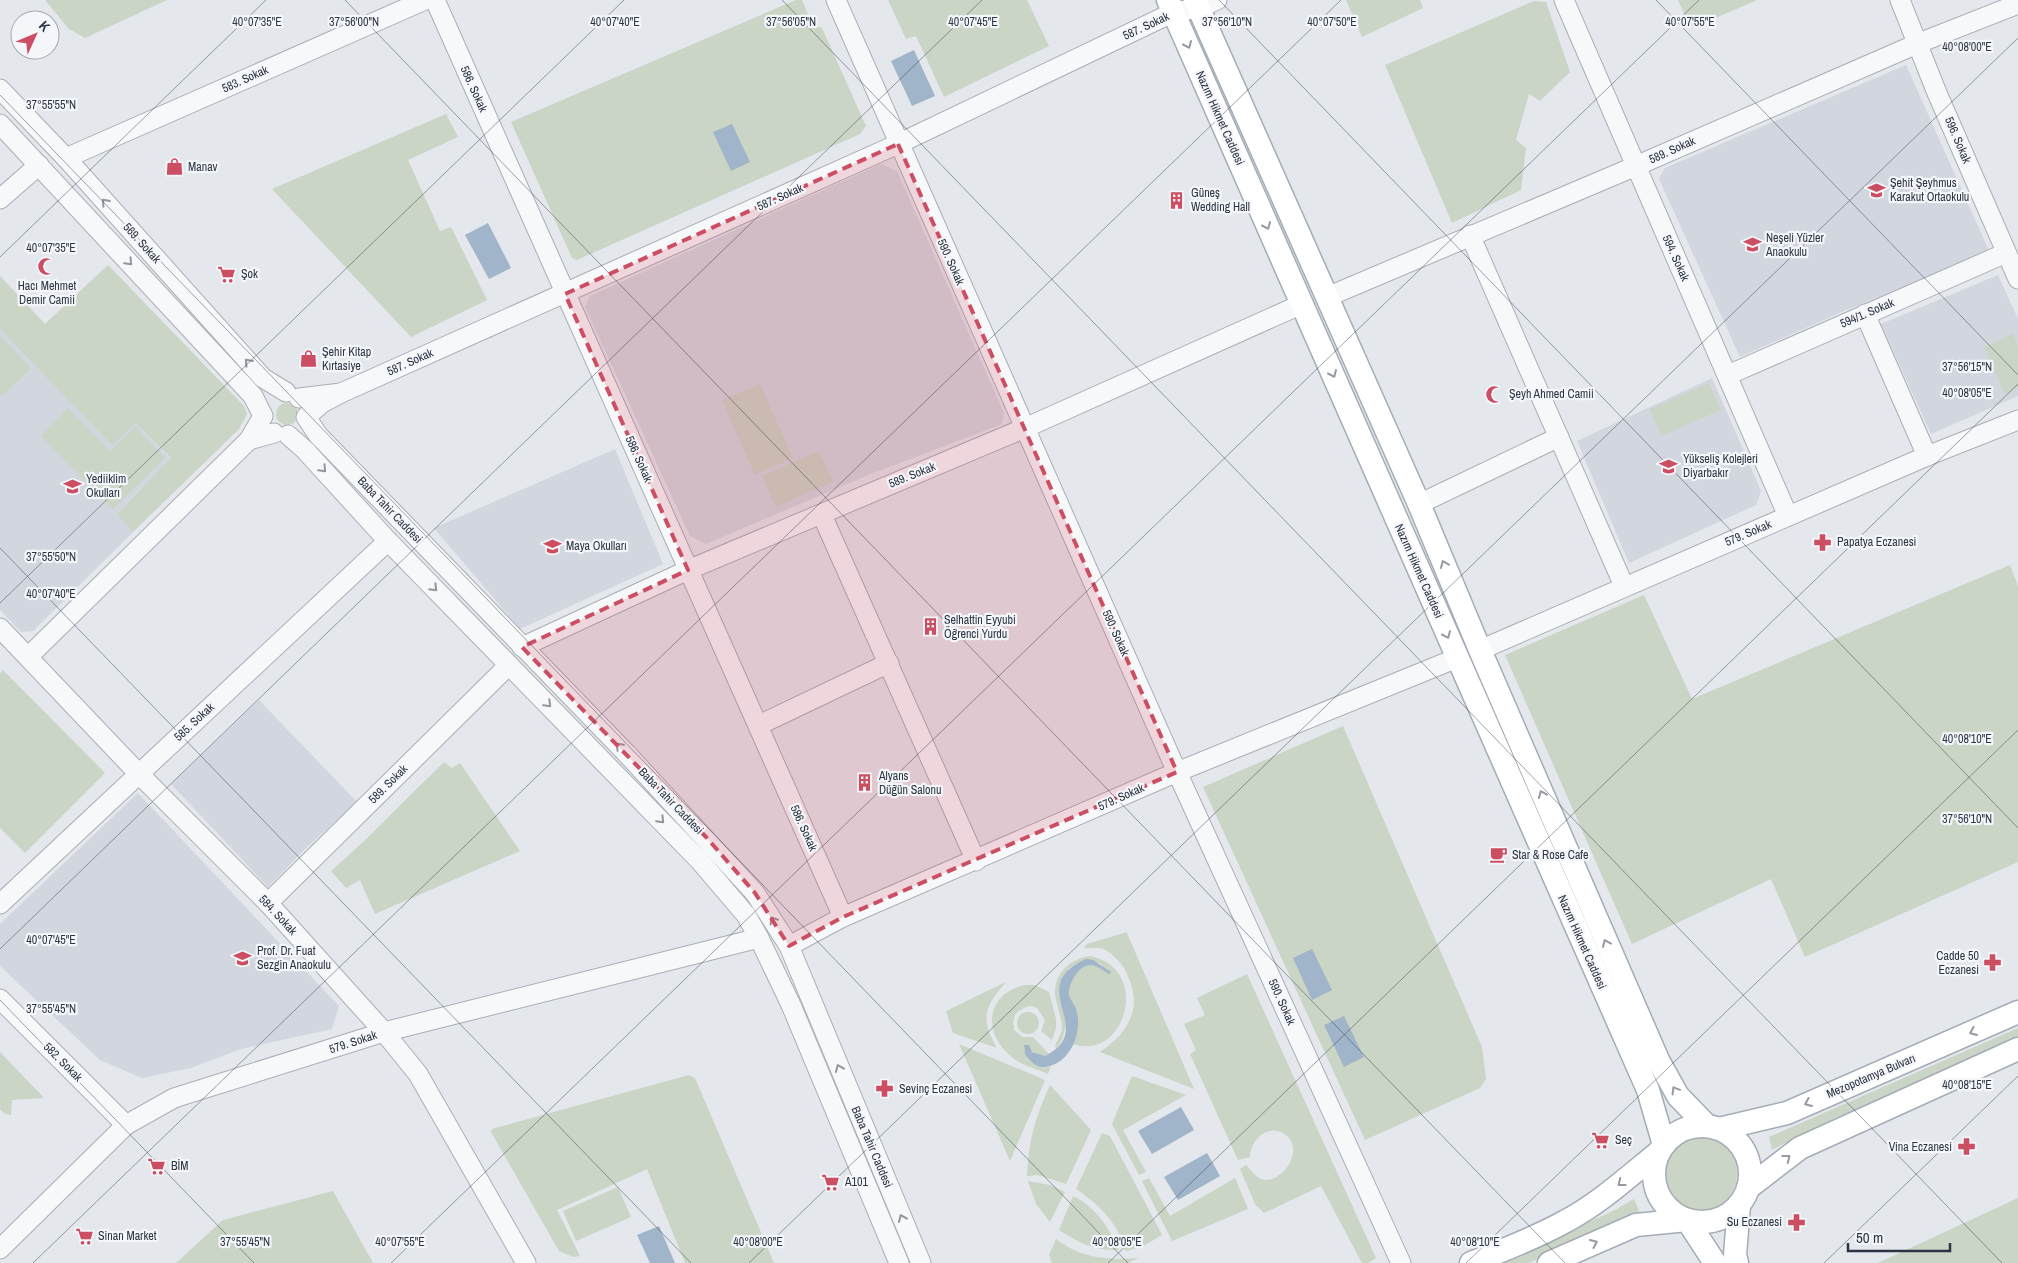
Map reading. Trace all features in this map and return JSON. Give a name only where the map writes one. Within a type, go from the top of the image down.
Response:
[{"type":"main road","name":"Nazım Hikmet Caddesi","points":[[1204,3],[1326,297],[1419,504],[1480,650],[1658,1060],[1678,1096],[1713,1128]]},
{"type":"main road","name":"Nazım Hikmet Caddesi","points":[[1171,6],[1456,658],[1648,1090],[1662,1148]]},
{"type":"main road","name":"Mezopotamya Bulvarı","points":[[1713,1128],[1787,1113],[2018,1012]]},
{"type":"main road","points":[[1662,1148],[1654,1170],[1657,1192],[1670,1210],[1687,1220],[1696,1222],[1715,1220],[1732,1212],[1744,1197],[1800,1148],[2018,1049]]},
{"type":"main road","points":[[1471,1263],[1523,1242],[1568,1220],[1608,1192],[1679,1132],[1697,1126],[1713,1128],[1734,1139],[1745,1153],[1750,1170],[1735,1255],[1737,1263]]},
{"type":"main road","points":[[1550,1263],[1636,1225],[1687,1220]]},
{"type":"main road","points":[[1687,1220],[1715,1263]]},
{"type":"street","name":"583. Sokak","points":[[66,158],[425,0]]},
{"type":"street","name":"586. Sokak","points":[[435,0],[843,917]]},
{"type":"street","name":"590. Sokak","points":[[836,0],[898,144],[1178,772],[1400,1263]]},
{"type":"street","name":"594. Sokak","points":[[1564,0],[1788,516]]},
{"type":"street","name":"596. Sokak","points":[[1900,0],[1938,94],[2018,279]]},
{"type":"street","name":"587. Sokak","points":[[340,393],[898,144],[1171,6],[1204,3]]},
{"type":"street","name":"589. Sokak","points":[[1326,297],[1470,234],[1636,166],[1919,43],[2018,4]]},
{"type":"street","name":"569. Sokak","points":[[0,89],[66,158],[263,378],[292,395]]},
{"type":"street","points":[[0,124],[253,396],[265,423],[281,434]]},
{"type":"street","points":[[0,198],[39,165]]},
{"type":"street","points":[[1470,234],[1624,586]]},
{"type":"street","name":"594/1. Sokak","points":[[1728,376],[2006,253]]},
{"type":"street","name":"589. Sokak","points":[[522,647],[688,570],[1025,428],[1302,304]]},
{"type":"street","points":[[1865,314],[1927,456]]},
{"type":"street","points":[[28,657],[249,440],[263,416],[267,402],[272,396],[340,393]]},
{"type":"street","points":[[249,440],[300,429],[306,417],[322,403],[340,393]]},
{"type":"street","points":[[292,395],[304,403],[306,417]]},
{"type":"street","name":"Baba Tahir Caddesi","points":[[306,417],[318,435],[706,838],[755,893],[789,946],[921,1263]]},
{"type":"street","name":"579. Sokak","points":[[1480,650],[1927,456],[2018,420]]},
{"type":"street","name":"Baba Tahir Caddesi","points":[[281,434],[305,450],[388,541],[700,861],[746,915],[791,1005],[899,1263]]},
{"type":"street","points":[[1419,504],[1559,437]]},
{"type":"street","points":[[822,515],[976,861]]},
{"type":"street","name":"585. Sokak","points":[[0,904],[388,541]]},
{"type":"street","name":"584. Sokak","points":[[0,628],[139,774],[268,903],[384,1032],[418,1074],[526,1263]]},
{"type":"street","name":"579. Sokak","points":[[789,946],[843,917],[1178,772],[1456,658]]},
{"type":"street","points":[[759,725],[889,663]]},
{"type":"street","name":"589. Sokak","points":[[268,903],[509,665]]},
{"type":"street","name":"579. Sokak","points":[[0,1249],[126,1125],[174,1098],[384,1032],[759,938]]},
{"type":"street","name":"582. Sokak","points":[[0,999],[126,1125]]},
{"type":"highlighted area","points":[[898,144],[1177,772],[843,917],[789,946],[755,893],[706,837],[522,647],[688,570],[565,294]]},
{"type":"shaded area","points":[[1906,65],[1990,253],[1844,311],[1740,357],[1659,179],[1665,168]]},
{"type":"shaded area","points":[[881,164],[897,171],[1004,413],[1002,424],[868,475],[706,544],[690,536],[585,307],[590,296]]},
{"type":"shaded area","points":[[1998,275],[2018,319],[2018,396],[1931,434],[1881,324]]},
{"type":"shaded area","name":"Yediiklim Okulları","points":[[0,329],[112,444],[135,423],[171,459],[117,513],[133,532],[33,631],[21,632],[0,610]]},
{"type":"shaded area","name":"Yükseliş Kolejleri Diyarbakır","points":[[1712,378],[1761,491],[1756,505],[1629,563],[1577,441]]},
{"type":"shaded area","name":"Maya Okulları","points":[[615,449],[663,564],[520,629],[434,528]]},
{"type":"shaded area","points":[[259,700],[357,802],[306,848],[268,887],[171,784]]},
{"type":"shaded area","points":[[138,793],[339,1006],[332,1029],[241,1049],[191,1068],[142,1078],[100,1060],[0,966],[0,924]]},
{"type":"green space","points":[[45,0],[167,0],[85,38],[69,29],[60,18],[60,10],[53,10]]},
{"type":"green space","points":[[796,0],[802,0],[812,24],[822,28],[866,126],[860,134],[577,260],[572,258],[511,122]]},
{"type":"green space","points":[[888,0],[1027,0],[1049,46],[944,97],[916,36],[906,39]]},
{"type":"green space","points":[[1346,0],[1420,0],[1423,8],[1362,37]]},
{"type":"green space","points":[[1678,0],[1757,0],[1695,27],[1689,25]]},
{"type":"green space","points":[[1534,1],[1546,2],[1570,72],[1540,101],[1529,94],[1516,140],[1526,148],[1521,190],[1452,223],[1385,65]]},
{"type":"green space","points":[[446,114],[458,137],[408,160],[440,231],[451,227],[487,300],[411,337],[272,189]]},
{"type":"green space","points":[[108,265],[244,406],[247,414],[239,429],[133,532],[117,514],[171,458],[135,423],[112,445],[0,329],[0,276],[45,324]]},
{"type":"green space","points":[[2013,334],[2018,346],[2018,388],[2005,394],[1984,347]]},
{"type":"green space","points":[[0,336],[31,368],[2,396],[0,394]]},
{"type":"green space","points":[[1709,383],[1721,410],[1661,436],[1650,409]]},
{"type":"green space","points":[[760,384],[793,458],[755,475],[722,400]]},
{"type":"green space","points":[[287,403],[295,406],[298,414],[295,422],[287,425],[279,422],[276,414],[279,406]]},
{"type":"green space","points":[[68,408],[110,451],[135,427],[165,458],[113,509],[41,436]]},
{"type":"green space","points":[[819,451],[833,481],[776,507],[762,476]]},
{"type":"green space","points":[[2010,565],[2018,586],[2018,862],[1805,957],[1771,879],[1632,944],[1505,655],[1644,595],[1692,699]]},
{"type":"green space","points":[[3,670],[105,773],[25,853],[0,828],[0,674]]},
{"type":"green space","points":[[1343,726],[1482,1047],[1486,1079],[1480,1088],[1365,1140],[1203,787]]},
{"type":"green space","points":[[444,762],[452,768],[460,763],[520,851],[375,914],[360,880],[346,888],[331,871]]},
{"type":"green space","points":[[1127,932],[1194,1089],[1100,1052],[1111,1044],[1127,1026],[1134,1006],[1133,995],[1131,983],[1125,970],[1112,955],[1101,948],[1084,948],[1087,944]]},
{"type":"green space","points":[[1091,956],[1110,965],[1121,978],[1126,995],[1124,1012],[1118,1028],[1106,1040],[1091,1046],[1073,1044],[1075,1030],[1069,1001],[1069,989],[1073,980],[1082,968],[1091,965],[1103,969],[1109,974],[1101,964],[1085,960],[1068,969],[1064,1011],[1067,1022],[1062,1040],[1057,1048],[1055,1046],[1062,1028],[1055,986],[1061,973],[1071,963]]},
{"type":"green space","points":[[1247,974],[1376,1258],[1368,1263],[1362,1263],[1321,1186],[1264,1213],[1255,1204],[1240,1169],[1246,1165],[1256,1176],[1264,1180],[1278,1176],[1284,1171],[1292,1157],[1292,1142],[1281,1132],[1268,1131],[1257,1138],[1250,1157],[1238,1160],[1190,1054],[1196,1050],[1184,1024],[1205,1015],[1197,998]]},
{"type":"green space","points":[[1006,982],[993,999],[987,1014],[988,1029],[997,1048],[953,1033],[946,1011]]},
{"type":"green space","points":[[1024,985],[1035,985],[1049,992],[1056,1019],[1056,1028],[1052,1040],[1041,1031],[1045,1020],[1037,1008],[1031,1006],[1022,1009],[1016,1014],[1013,1021],[1014,1030],[1023,1037],[1033,1037],[1049,1054],[1039,1055],[1024,1045],[1025,1054],[1043,1068],[1051,1066],[1048,1074],[1013,1058],[996,1038],[993,1027],[992,1016],[995,1006],[1001,997],[1011,990]]},
{"type":"green space","points":[[1028,1012],[1036,1015],[1039,1023],[1036,1031],[1028,1034],[1020,1031],[1017,1023],[1020,1015]]},
{"type":"green space","points":[[2018,1028],[2018,1039],[1835,1118],[1772,1150],[1769,1137]]},
{"type":"green space","points":[[959,1044],[1045,1080],[1010,1161]]},
{"type":"green space","points":[[0,1052],[44,1098],[12,1100],[11,1115],[5,1114],[0,1109]]},
{"type":"green space","points":[[689,1075],[695,1078],[774,1263],[685,1263],[647,1169],[557,1210],[580,1256],[573,1257],[559,1251],[491,1132],[492,1129]]},
{"type":"green space","points":[[1132,1076],[1186,1095],[1123,1130],[1146,1172],[1139,1175],[1112,1124]]},
{"type":"green space","points":[[1050,1085],[1091,1130],[1066,1184],[1038,1175],[1027,1176],[1029,1151],[1034,1129],[1040,1108]]},
{"type":"green space","points":[[1102,1133],[1110,1136],[1162,1235],[1145,1245],[1127,1251],[1124,1249],[1117,1231],[1106,1215],[1076,1189]]},
{"type":"green space","points":[[1700,1137],[1714,1140],[1726,1148],[1734,1160],[1737,1174],[1734,1188],[1726,1200],[1714,1208],[1700,1211],[1686,1208],[1674,1200],[1666,1188],[1663,1174],[1666,1160],[1674,1148],[1686,1140]]},
{"type":"green space","points":[[1149,1178],[1170,1216],[1235,1178],[1248,1209],[1172,1241],[1142,1181]]},
{"type":"green space","points":[[1028,1181],[1050,1185],[1065,1192],[1050,1222],[1036,1204]]},
{"type":"green space","points":[[618,1187],[631,1217],[576,1241],[563,1211]]},
{"type":"green space","points":[[333,1191],[373,1263],[176,1263],[223,1220]]},
{"type":"green space","points":[[1073,1196],[1081,1200],[1101,1219],[1119,1250],[1095,1248],[1073,1239],[1059,1230]]},
{"type":"green space","points":[[2018,1198],[2018,1263],[1878,1263]]},
{"type":"green space","points":[[1634,1199],[1640,1213],[1529,1263],[1500,1263],[1615,1210]]},
{"type":"green space","points":[[1056,1239],[1076,1251],[1096,1257],[1117,1259],[1139,1258],[1128,1263],[1052,1263],[1049,1255]]},
{"type":"water","points":[[914,50],[935,96],[912,106],[891,61]]},
{"type":"water","points":[[732,124],[750,162],[731,171],[713,132]]},
{"type":"water","points":[[488,223],[511,268],[489,279],[465,235]]},
{"type":"water","points":[[1312,949],[1332,990],[1312,1000],[1293,958]]},
{"type":"water","points":[[1086,959],[1093,960],[1111,972],[1109,974],[1099,967],[1088,965],[1076,974],[1069,992],[1078,1017],[1077,1035],[1074,1043],[1070,1051],[1058,1063],[1046,1067],[1036,1065],[1025,1054],[1024,1045],[1029,1045],[1032,1052],[1045,1056],[1060,1045],[1066,1033],[1059,995],[1060,982],[1068,970]]},
{"type":"water","points":[[1344,1016],[1364,1057],[1344,1067],[1324,1025]]},
{"type":"water","points":[[1181,1107],[1194,1130],[1152,1154],[1138,1131]]},
{"type":"water","points":[[1207,1153],[1220,1176],[1178,1200],[1164,1177]]},
{"type":"water","points":[[659,1226],[675,1263],[650,1263],[637,1235]]},
{"type":"place","name":"Manav","points":[[174,167]]},
{"type":"place","name":"Şehit Şeyhmus Karakut Ortaokulu","points":[[1876,190]]},
{"type":"place","name":"Güneş Wedding Hall","points":[[1177,200]]},
{"type":"place","name":"Neşeli Yüzler Anaokulu","points":[[1752,245]]},
{"type":"place","name":"Hacı Mehmet Demir Camii","points":[[47,267]]},
{"type":"place","name":"Şok","points":[[227,274]]},
{"type":"place","name":"Şehir Kitap Kırtasiye","points":[[308,359]]},
{"type":"place","name":"Şeyh Ahmed Camii","points":[[1495,394]]},
{"type":"place","name":"Yükseliş Kolejleri Diyarbakır","points":[[1669,466]]},
{"type":"place","name":"Yediiklim Okulları","points":[[72,486]]},
{"type":"place","name":"Papatya Eczanesi","points":[[1823,542]]},
{"type":"place","name":"Maya Okulları","points":[[552,546]]},
{"type":"place","name":"Selhattin Eyyubi Öğrenci Yurdu","points":[[930,627]]},
{"type":"place","name":"Alyans Düğün Salonu","points":[[865,783]]},
{"type":"place","name":"Star & Rose Cafe","points":[[1498,855]]},
{"type":"place","name":"Prof. Dr. Fuat Sezgin Anaokulu","points":[[243,958]]},
{"type":"place","name":"Cadde 50 Eczanesi","points":[[1993,963]]},
{"type":"place","name":"Sevinç Eczanesi","points":[[885,1089]]},
{"type":"place","name":"Seç","points":[[1601,1140]]},
{"type":"place","name":"Vina Eczanesi","points":[[1966,1147]]},
{"type":"place","name":"BİM","points":[[157,1166]]},
{"type":"place","name":"A101","points":[[831,1182]]},
{"type":"place","name":"Su Eczanesi","points":[[1796,1222]]},
{"type":"place","name":"Sinan Market","points":[[84,1236]]}]
